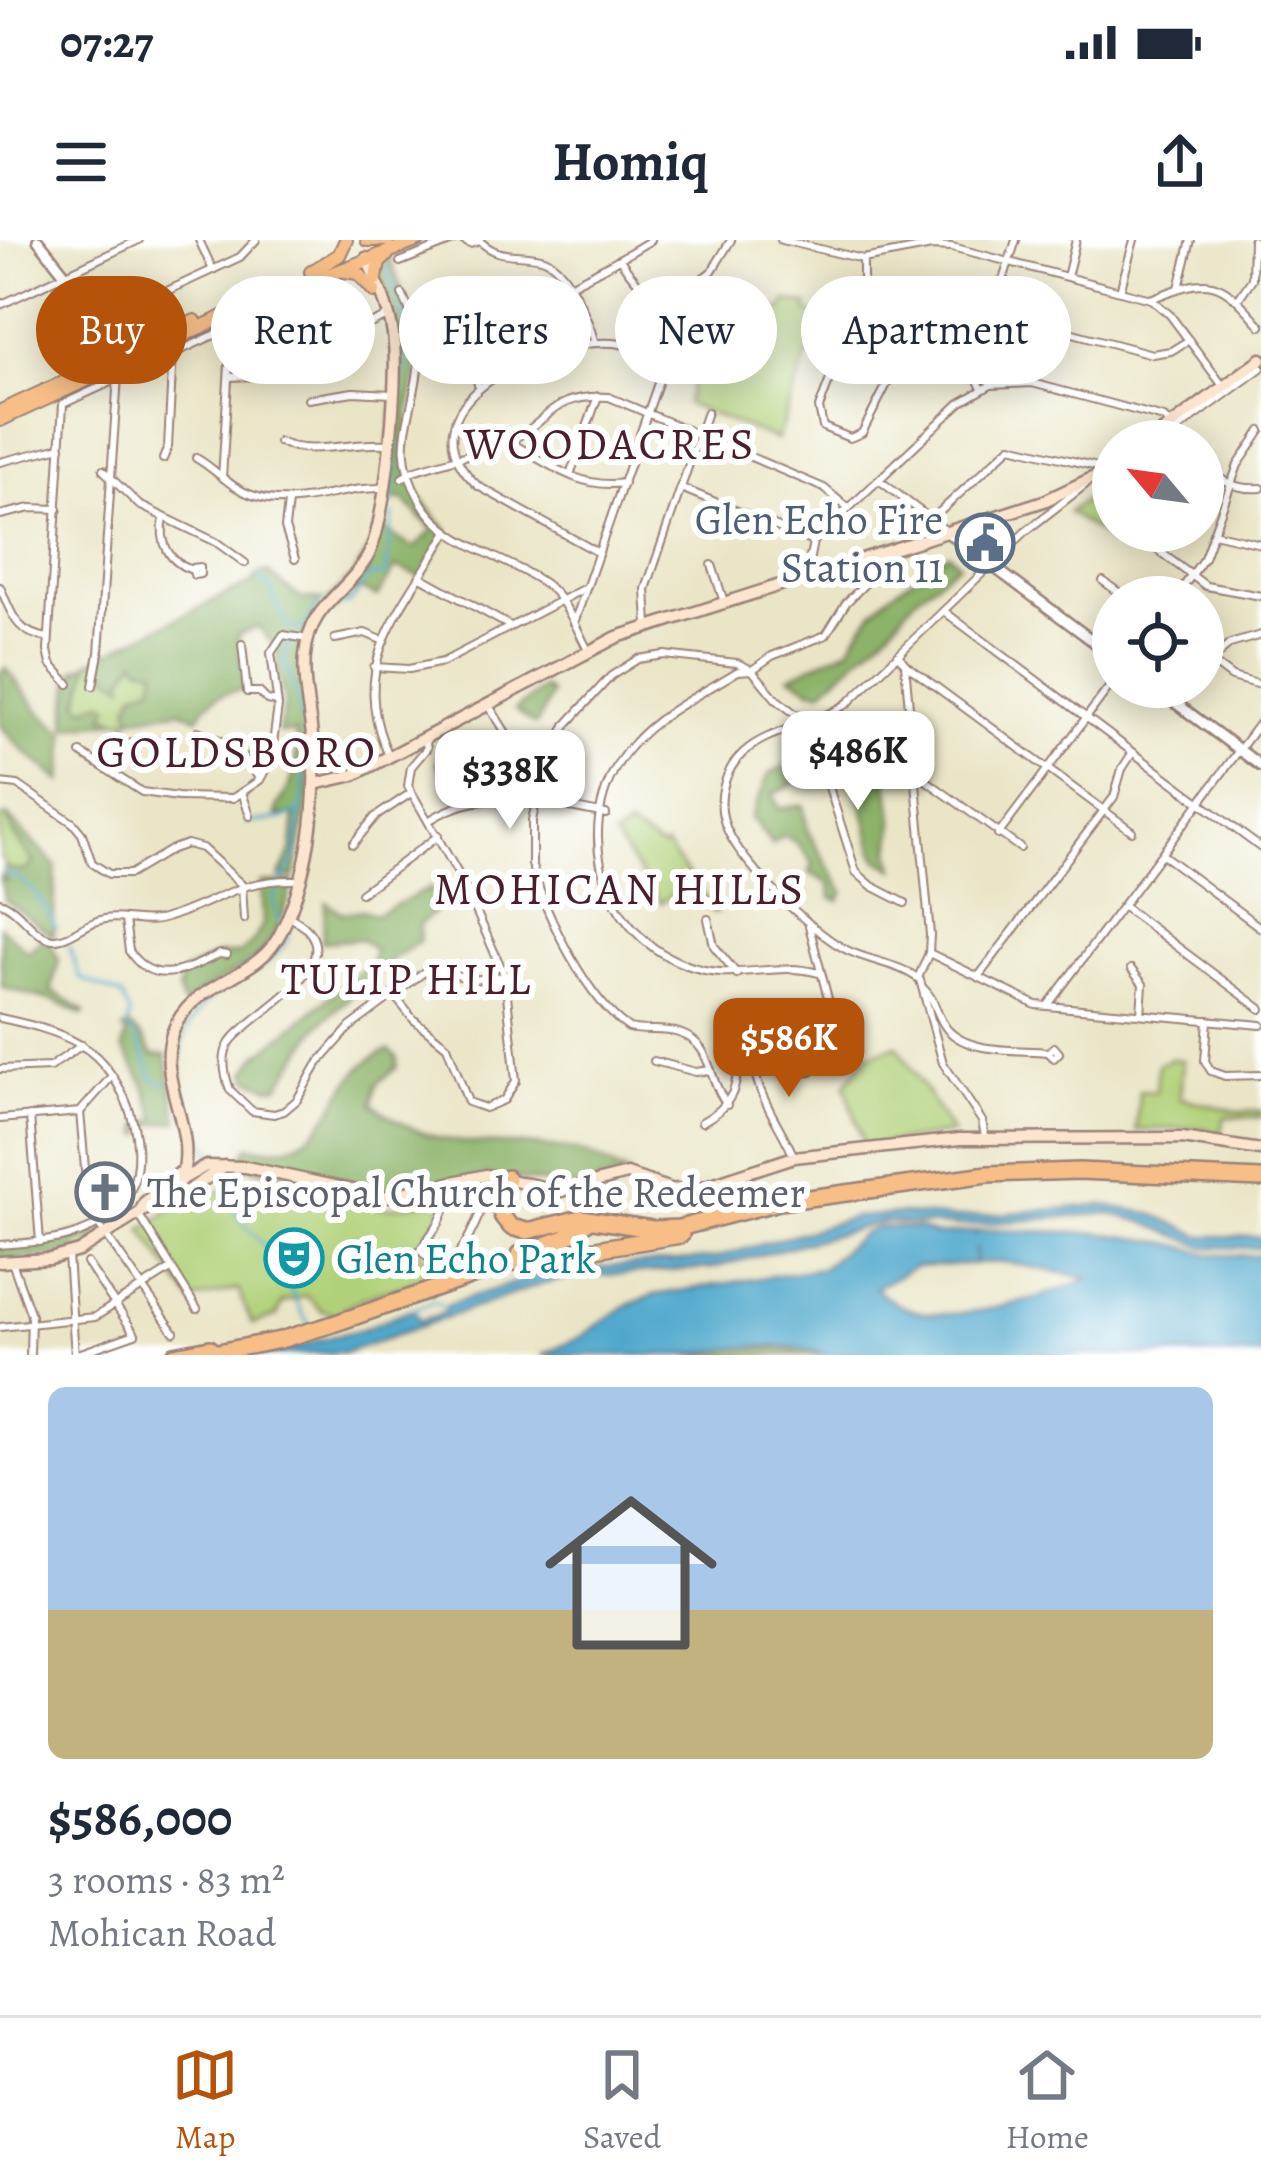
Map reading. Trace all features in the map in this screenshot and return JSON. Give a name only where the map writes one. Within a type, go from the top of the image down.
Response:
[{"type":"highway","points":[[202,1355],[280,1340],[509,1264],[793,1200],[988,1174],[1079,1171],[1261,1179]]},
{"type":"highway","points":[[503,1178],[500,1210],[507,1223],[527,1231],[556,1232]]},
{"type":"highway","points":[[174,1355],[320,1324],[556,1232],[573,1218],[597,1220],[641,1235]]},
{"type":"highway","points":[[479,1276],[509,1264]]},
{"type":"main road","points":[[187,333],[339,255],[419,240]]},
{"type":"main road","points":[[206,1180],[206,1166],[192,1151],[185,1132],[169,1068],[177,1023],[205,990],[261,959],[285,924],[287,880],[311,824],[314,784],[304,665],[308,640],[322,608],[369,554],[383,513],[394,342],[375,285],[379,263],[395,247]]},
{"type":"main road","points":[[331,276],[359,248]]},
{"type":"main road","points":[[359,248],[371,276]]},
{"type":"main road","points":[[1184,420],[1261,358]]},
{"type":"main road","points":[[0,416],[77,384]]},
{"type":"main road","points":[[314,784],[337,782],[587,650],[648,626],[893,550],[1092,481]]},
{"type":"main road","points":[[182,1179],[185,1132]]},
{"type":"main road","points":[[139,1215],[145,1202],[206,1166],[228,1165],[384,1197],[486,1175],[561,1191],[627,1174],[671,1189],[693,1190],[794,1157],[926,1141],[1182,1138],[1261,1150]]},
{"type":"main road","points":[[6,1262],[68,1255],[102,1230],[139,1215],[182,1179],[192,1151]]},
{"type":"main road","points":[[182,1179],[206,1180],[228,1165]]},
{"type":"street","points":[[38,240],[68,274]]},
{"type":"street","points":[[0,305],[139,240]]},
{"type":"street","points":[[199,240],[213,270]]},
{"type":"street","points":[[187,282],[240,257],[256,240]]},
{"type":"street","points":[[395,247],[411,258],[459,240],[470,244],[480,240],[500,255],[549,260],[565,276]]},
{"type":"street","points":[[584,276],[651,240]]},
{"type":"street","points":[[705,276],[731,240]]},
{"type":"street","points":[[781,240],[863,259],[931,243],[1060,276]]},
{"type":"street","points":[[1005,276],[1016,240]]},
{"type":"street","points":[[1067,276],[1076,240]]},
{"type":"street","points":[[1120,291],[1134,240]]},
{"type":"street","points":[[1179,287],[1191,240]]},
{"type":"street","points":[[1238,299],[1252,279],[1253,240]]},
{"type":"street","points":[[620,259],[631,276]]},
{"type":"street","points":[[863,259],[863,276]]},
{"type":"street","points":[[1071,279],[1151,298],[1204,281],[1224,287],[1261,326]]},
{"type":"street","points":[[0,290],[11,300]]},
{"type":"street","points":[[1151,298],[1223,386]]},
{"type":"street","points":[[375,322],[388,316]]},
{"type":"street","points":[[1071,332],[1146,352],[1171,351],[1189,340]]},
{"type":"street","points":[[591,334],[595,344]]},
{"type":"street","points":[[599,553],[478,486],[459,457],[454,432],[456,419],[478,387],[543,352],[615,344]]},
{"type":"street","points":[[1186,420],[1261,368]]},
{"type":"street","points":[[806,576],[813,542],[981,388],[1005,382],[1032,383],[1153,420]]},
{"type":"street","points":[[69,684],[51,664],[48,638],[63,404],[92,384]]},
{"type":"street","points":[[93,686],[113,477],[115,384]]},
{"type":"street","points":[[163,459],[168,447],[171,384]]},
{"type":"street","points":[[222,478],[229,384]]},
{"type":"street","points":[[413,384],[403,433],[405,476],[424,508],[448,531],[545,585],[560,600],[587,650]]},
{"type":"street","points":[[574,624],[659,384]]},
{"type":"street","points":[[829,384],[818,414],[823,427],[850,438],[866,428],[888,384]]},
{"type":"street","points":[[979,384],[981,388]]},
{"type":"street","points":[[308,399],[353,392],[392,394]]},
{"type":"street","points":[[405,476],[508,441],[559,404],[598,397],[624,401],[824,488],[848,508]]},
{"type":"street","points":[[570,475],[598,397]]},
{"type":"street","points":[[648,626],[644,594],[707,412]]},
{"type":"street","points":[[1224,502],[1246,450],[1261,431]]},
{"type":"street","points":[[508,441],[593,486],[624,483]]},
{"type":"street","points":[[279,442],[303,449],[351,442],[388,443]]},
{"type":"street","points":[[932,520],[1011,446],[1092,465]]},
{"type":"street","points":[[0,462],[61,447]]},
{"type":"street","points":[[196,458],[251,495],[288,502],[385,488]]},
{"type":"street","points":[[103,470],[139,505],[216,542],[245,563]]},
{"type":"street","points":[[879,480],[1092,641]]},
{"type":"street","points":[[1224,481],[1261,488]]},
{"type":"street","points":[[984,1138],[982,1121],[943,1063],[918,978],[847,951],[809,926],[733,841],[721,805],[726,779],[743,753],[762,740],[841,709],[991,566],[1088,483]]},
{"type":"street","points":[[681,488],[813,542]]},
{"type":"street","points":[[288,502],[285,528],[295,559]]},
{"type":"street","points":[[0,515],[31,508],[58,509]]},
{"type":"street","points":[[164,518],[165,547],[192,570]]},
{"type":"street","points":[[389,757],[372,710],[374,667],[384,641],[448,531]]},
{"type":"street","points":[[1224,535],[1261,544]]},
{"type":"street","points":[[819,973],[791,967],[736,974],[684,964],[652,946],[613,900],[600,866],[602,813],[622,758],[646,730],[738,671],[752,670],[772,656],[826,635],[846,603],[893,550]]},
{"type":"street","points":[[1164,552],[1192,576],[1204,552]]},
{"type":"street","points":[[712,565],[724,602]]},
{"type":"street","points":[[422,578],[510,626]]},
{"type":"street","points":[[0,586],[16,625],[48,638]]},
{"type":"street","points":[[374,667],[428,668],[587,587]]},
{"type":"street","points":[[1224,591],[1261,596]]},
{"type":"street","points":[[945,612],[1261,848]]},
{"type":"street","points":[[335,639],[365,633],[384,641]]},
{"type":"street","points":[[81,753],[142,791],[230,799],[260,780],[271,759],[277,702],[270,665],[273,646],[283,635],[308,640]]},
{"type":"street","points":[[1224,649],[1261,635]]},
{"type":"street","points":[[242,644],[247,692]]},
{"type":"street","points":[[727,1105],[717,1092],[704,1051],[688,1036],[662,1029],[633,1030],[620,1022],[551,924],[533,867],[536,802],[550,757],[586,700],[638,659],[664,655],[737,663],[752,670],[807,725],[851,864],[862,879],[904,903]]},
{"type":"street","points":[[899,655],[1132,831]]},
{"type":"street","points":[[905,664],[929,952],[918,978]]},
{"type":"street","points":[[1224,670],[1243,682],[1261,686]]},
{"type":"street","points":[[235,694],[259,692],[277,702]]},
{"type":"street","points":[[488,704],[508,736],[550,757]]},
{"type":"street","points":[[998,835],[1095,708]]},
{"type":"street","points":[[1182,708],[1261,766]]},
{"type":"street","points":[[1048,1005],[1261,722]]},
{"type":"street","points":[[198,731],[236,747],[260,780]]},
{"type":"street","points":[[393,994],[413,1019],[447,1046],[463,1095],[472,1105],[485,1108],[504,1100],[516,1081],[505,976],[438,836],[411,793],[408,774],[427,748],[425,738]]},
{"type":"street","points":[[106,767],[129,742],[161,742]]},
{"type":"street","points":[[978,977],[1104,810],[1133,752]]},
{"type":"street","points":[[915,772],[1020,848]]},
{"type":"street","points":[[0,783],[18,785],[73,823],[82,833],[90,861],[101,871],[130,874],[172,849],[194,845],[204,850],[242,885],[244,919]]},
{"type":"street","points":[[242,792],[250,816]]},
{"type":"street","points":[[352,844],[375,817],[411,793]]},
{"type":"street","points":[[428,821],[458,803],[501,798],[602,813]]},
{"type":"street","points":[[362,893],[438,836]]},
{"type":"street","points":[[1162,854],[1261,928]]},
{"type":"street","points":[[0,902],[54,939],[101,919],[164,919],[242,885],[287,880]]},
{"type":"street","points":[[1124,906],[1261,1009]]},
{"type":"street","points":[[709,919],[714,946],[736,974]]},
{"type":"street","points":[[125,920],[129,951],[154,973],[175,974],[227,955]]},
{"type":"street","points":[[285,924],[307,932],[311,961],[286,996],[236,1034],[226,1048],[226,1082],[244,1107],[274,1114],[292,1106],[336,1041],[431,970],[472,980],[505,976]]},
{"type":"street","points":[[702,1122],[727,1105],[737,1089],[738,1054],[754,1047],[770,1049],[802,1072],[815,1070],[830,1010],[809,926]]},
{"type":"street","points":[[929,952],[1027,1002],[1261,1024]]},
{"type":"street","points":[[1131,969],[1143,984],[1141,1014]]},
{"type":"street","points":[[923,988],[946,1027],[965,1042],[1048,1052]]},
{"type":"street","points":[[0,1018],[82,1045],[112,1076],[131,1117],[136,1172],[124,1202],[102,1230],[0,1245]]},
{"type":"street","points":[[1208,1021],[1205,1061],[1211,1071],[1225,1076],[1261,1075]]},
{"type":"street","points":[[0,1069],[50,1067],[82,1045]]},
{"type":"street","points":[[754,1047],[756,1081],[794,1157]]},
{"type":"street","points":[[654,1061],[696,1072],[711,1070]]},
{"type":"street","points":[[0,1119],[80,1112],[112,1076]]},
{"type":"street","points":[[80,1112],[87,1191],[102,1230],[174,1332]]},
{"type":"street","points":[[30,1116],[40,1242]]},
{"type":"street","points":[[455,1180],[439,1223],[420,1250],[437,1267],[447,1267],[461,1249],[490,1189],[503,1178]]},
{"type":"street","points":[[139,1215],[197,1309]]},
{"type":"street","points":[[68,1255],[75,1355],[135,1334],[87,1263]]},
{"type":"street","points":[[6,1262],[31,1324],[30,1355]]},
{"type":"street","points":[[0,1327],[95,1317],[171,1269]]},
{"type":"green space","points":[[389,256],[399,283],[399,358],[396,322],[380,270]]},
{"type":"green space","points":[[786,301],[801,304],[801,374],[777,440],[686,404],[692,384],[777,384],[777,309],[782,311]]},
{"type":"green space","points":[[399,358],[399,384],[415,384],[405,438],[407,468],[420,496],[448,531],[421,577],[396,567],[377,597],[358,588],[333,610],[328,600],[355,574],[380,528],[414,548],[433,530],[403,500],[384,498]]},
{"type":"green space","points":[[1092,496],[1092,529],[1068,512]]},
{"type":"green space","points":[[948,553],[959,563],[916,597],[888,631],[822,691],[790,676],[849,648],[881,603]]},
{"type":"green space","points":[[267,572],[300,598],[323,600],[305,632],[310,791],[294,877],[280,877],[292,849],[295,815],[276,816],[293,774],[296,733],[279,733],[285,704],[276,664],[278,651],[259,627],[238,634],[243,690],[216,697],[198,718],[181,710],[131,718],[129,705],[135,692],[153,685],[156,669],[140,666],[136,659],[124,677],[125,685],[98,668],[100,656]]},
{"type":"green space","points":[[234,590],[243,690],[216,697],[198,718],[181,710],[128,718],[128,741],[124,719],[66,728],[71,677],[77,669]]},
{"type":"green space","points":[[91,661],[79,702],[85,708],[103,702],[109,705],[105,714],[117,720],[66,728],[71,677]]},
{"type":"green space","points":[[6,668],[40,712],[66,734],[62,782],[0,726],[0,673]]},
{"type":"green space","points":[[544,688],[551,694],[533,724],[515,710]]},
{"type":"green space","points":[[483,738],[505,761],[524,765],[519,775],[445,777],[437,762]]},
{"type":"green space","points":[[791,764],[798,781],[773,794],[779,809],[803,805],[808,832],[844,892],[839,901],[831,898],[830,884],[810,873],[813,863],[797,843],[782,836],[772,845],[751,817],[769,774]]},
{"type":"green space","points":[[885,765],[894,819],[891,853],[895,869],[873,850],[855,771]]},
{"type":"green space","points":[[7,816],[13,834],[34,863],[26,871],[12,873],[0,858],[0,818]]},
{"type":"green space","points":[[7,816],[56,866],[53,936],[5,900],[0,878],[6,880],[5,868],[23,872],[34,863],[13,834]]},
{"type":"green space","points":[[628,827],[662,848],[665,845],[717,912],[713,913],[690,882],[661,903],[614,837]]},
{"type":"green space","points":[[293,882],[281,920],[261,952],[184,1006],[178,992],[184,971],[220,954],[239,954],[253,942],[263,924],[261,883]]},
{"type":"green space","points":[[431,888],[436,910],[420,924],[419,942],[395,957],[319,1025],[279,1086],[249,1079],[247,1071],[257,1056],[372,962],[374,949],[361,939],[322,942],[326,902],[343,913],[363,910],[375,915]]},
{"type":"green space","points":[[0,926],[28,952],[43,938],[49,941],[59,960],[51,990],[83,1015],[54,1001],[2,987]]},
{"type":"green space","points":[[129,1026],[153,1055],[166,1055],[178,1121],[144,1126],[144,1135],[139,1125],[157,1119],[123,1048],[127,1033],[123,1030]]},
{"type":"green space","points":[[897,1045],[952,1133],[864,1146],[845,1085],[867,1056]]},
{"type":"green space","points":[[389,1050],[397,1057],[397,1067],[377,1084],[373,1104],[398,1121],[444,1139],[573,1151],[627,1174],[577,1188],[486,1175],[403,1196],[239,1166],[248,1146],[278,1148],[317,1129],[354,1076]]},
{"type":"green space","points":[[1183,1060],[1180,1098],[1241,1112],[1261,1111],[1261,1117],[1225,1117],[1220,1133],[1201,1128],[1136,1130],[1139,1091],[1156,1092],[1158,1065]]},
{"type":"green space","name":"Glen Echo Park","points":[[261,1190],[388,1208],[436,1200],[443,1210],[417,1249],[434,1272],[356,1301],[337,1315],[322,1311],[306,1296],[282,1303],[277,1316],[252,1324],[238,1289],[191,1301],[142,1229],[199,1192]]},
{"type":"green space","points":[[93,1229],[99,1236],[59,1255],[0,1260],[0,1247],[45,1243]]},
{"type":"green space","points":[[726,1348],[802,1349],[829,1355],[682,1355]]},
{"type":"water","points":[[1104,1205],[1152,1214],[1202,1236],[1261,1237],[1261,1248],[1205,1247],[1109,1213],[958,1226],[881,1222],[712,1268],[575,1277],[542,1284],[346,1352],[260,1355],[363,1329],[412,1309],[421,1321],[443,1313],[449,1304],[549,1272],[715,1258],[855,1217],[955,1218]]},
{"type":"water","points":[[878,1227],[918,1228],[935,1235],[989,1230],[1100,1233],[1209,1254],[1261,1256],[1261,1355],[829,1355],[774,1346],[681,1355],[541,1355],[581,1337],[625,1306],[654,1295],[822,1268],[862,1234]],"holes":[[[1005,1262],[1088,1278],[1028,1300],[955,1314],[909,1309],[875,1288],[914,1267]]]},
{"type":"waterway","points":[[386,266],[402,310],[406,343],[393,504]]},
{"type":"waterway","points":[[334,602],[346,605],[368,576],[386,575],[393,514]]},
{"type":"waterway","points":[[258,578],[269,587],[288,628]]},
{"type":"waterway","points":[[291,628],[303,628],[321,601]]},
{"type":"waterway","points":[[279,922],[273,900],[294,859],[303,794],[305,735],[284,663],[289,639]]},
{"type":"waterway","points":[[247,823],[282,819],[301,811]]},
{"type":"waterway","points":[[4,873],[36,894],[56,928]]},
{"type":"waterway","points":[[214,1156],[184,1090],[180,1068],[188,1027],[221,990],[271,959],[288,939],[285,929]]},
{"type":"waterway","points":[[69,947],[80,978],[122,996],[130,1014],[127,1028],[138,1040],[153,1078],[166,1084]]},
{"type":"waterway","points":[[224,1179],[238,1216],[278,1265],[309,1324]]},
{"type":"waterway","points":[[413,1310],[433,1301],[445,1307]]},
{"type":"ferry route","points":[[975,1263],[976,1232]]},
{"type":"place","name":"Glen Echo Fire Station 11","points":[[985,543]]},
{"type":"place","name":"The Episcopal Church of the Redeemer","points":[[105,1192]]},
{"type":"place","name":"Glen Echo Park","points":[[294,1258]]},
{"type":"district","name":"WOODACRES","points":[[610,443]]},
{"type":"district","name":"GOLDSBORO","points":[[237,751]]},
{"type":"district","name":"MOHICAN HILLS","points":[[620,888]]},
{"type":"district","name":"TULIP HILL","points":[[407,978]]}]
